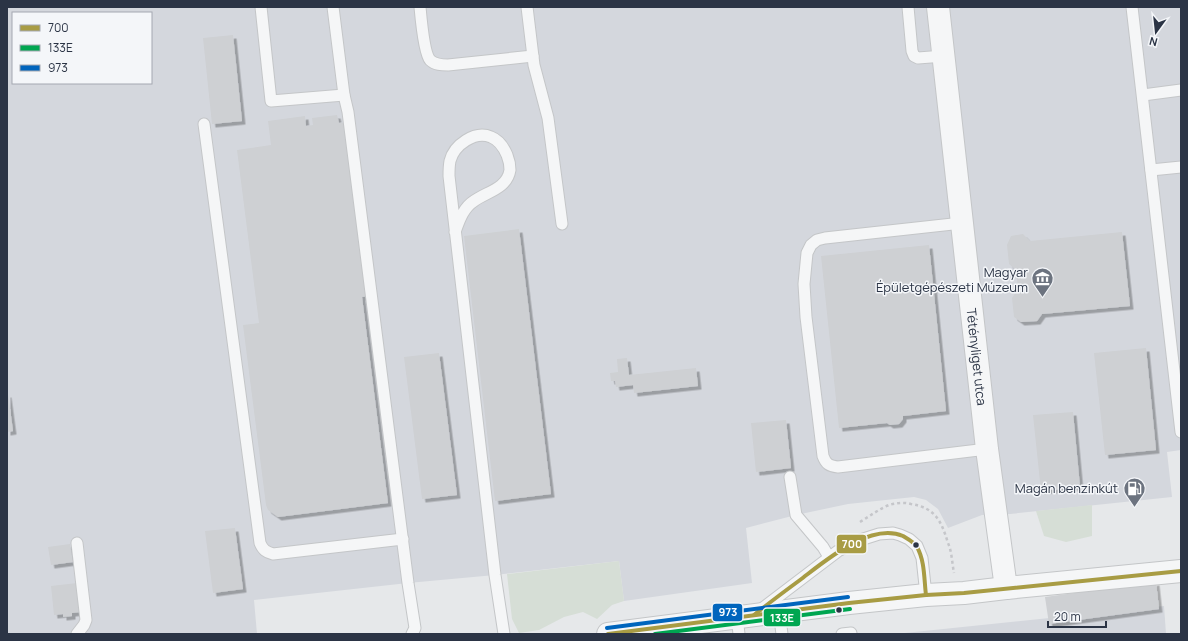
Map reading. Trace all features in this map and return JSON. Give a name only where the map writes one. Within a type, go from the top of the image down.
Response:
[{"type":"street","name":"Tétényliget utca","points":[[938,7],[987,449],[1006,588]]},
{"type":"street","points":[[608,634],[744,622],[779,612],[849,603],[1181,571]]},
{"type":"lane","points":[[261,7],[271,101],[344,95]]},
{"type":"lane","points":[[334,7],[344,95],[348,112],[416,632]]},
{"type":"lane","points":[[420,7],[426,51],[430,60],[438,64],[448,65],[533,56]]},
{"type":"lane","points":[[527,7],[534,65],[548,118],[562,224]]},
{"type":"lane","points":[[908,7],[912,51],[914,56],[918,58],[944,56]]},
{"type":"lane","points":[[1132,7],[1151,170],[1178,374],[1181,426]]},
{"type":"lane","points":[[1142,95],[1181,90]]},
{"type":"lane","points":[[204,124],[260,543],[267,553],[273,554],[403,539]]},
{"type":"lane","points":[[455,232],[465,209],[473,201],[501,186],[508,178],[510,169],[505,151],[497,141],[490,137],[480,136],[461,144],[453,153],[450,161],[449,176],[455,232],[495,576],[504,634]]},
{"type":"lane","points":[[1151,170],[1181,167]]},
{"type":"lane","points":[[962,223],[817,240],[811,245],[806,258],[804,284],[806,317],[823,456],[826,463],[831,466],[838,467],[987,449]]},
{"type":"lane","points":[[790,477],[796,515],[823,547],[829,557]]},
{"type":"lane","points":[[744,622],[829,557],[857,541],[879,534],[894,533],[909,539],[917,546],[922,558],[926,595]]},
{"type":"lane","points":[[76,543],[86,620],[77,634]]},
{"type":"lane","points":[[779,612],[782,634]]},
{"type":"shaded area","points":[[7,7],[1181,7],[1181,450],[1167,452],[1172,497],[1010,514],[982,515],[948,528],[938,509],[926,500],[914,497],[848,504],[796,515],[746,528],[752,583],[624,601],[619,561],[254,600],[257,634],[7,634]]},
{"type":"shaded area","points":[[1092,505],[1092,536],[1066,542],[1044,536],[1036,511]]},
{"type":"shaded area","points":[[619,561],[624,601],[612,605],[597,619],[583,612],[564,617],[539,630],[519,633],[512,619],[507,574]]},
{"type":"shaded area","points":[[1164,606],[1166,634],[895,634]]},
{"type":"building","points":[[233,35],[242,121],[212,124],[203,38]]},
{"type":"building","points":[[337,115],[339,123],[347,122],[369,296],[362,297],[388,503],[278,517],[268,510],[266,505],[243,325],[259,323],[237,150],[271,145],[268,121],[305,116],[306,126],[313,125],[312,118]]},
{"type":"building","points":[[519,229],[551,494],[495,501],[464,236]]},
{"type":"building","points":[[1122,232],[1130,306],[1042,314],[1037,321],[1021,322],[1014,317],[1012,298],[1018,289],[1016,270],[1009,264],[1007,245],[1011,236],[1023,234],[1030,241]]},
{"type":"building","points":[[929,245],[946,411],[903,416],[903,419],[899,424],[890,425],[887,423],[839,428],[821,256]]},
{"type":"building","points":[[1146,348],[1156,450],[1105,455],[1094,353]]},
{"type":"building","points":[[439,353],[457,495],[422,499],[404,357]]},
{"type":"building","points":[[627,358],[629,375],[696,368],[698,386],[634,393],[633,385],[616,387],[615,381],[611,381],[610,373],[618,372],[617,359]]},
{"type":"building","points":[[7,394],[13,431],[7,432]]},
{"type":"building","points":[[1073,412],[1080,487],[1041,491],[1033,415]]},
{"type":"building","points":[[786,420],[791,468],[756,472],[751,423]]},
{"type":"building","points":[[235,528],[243,589],[213,593],[205,531]]},
{"type":"building","points":[[70,544],[73,562],[51,565],[48,547]]},
{"type":"building","points":[[1156,582],[1159,609],[1049,624],[1045,597]]},
{"type":"building","points":[[77,583],[80,612],[72,613],[72,616],[63,617],[63,614],[54,615],[51,586]]},
{"type":"transit line","name":"700","points":[[754,615],[835,554],[862,539],[876,534],[890,533],[903,536],[916,545],[922,558],[926,595]]},
{"type":"transit line","name":"700","points":[[608,634],[849,603],[1181,571]]},
{"type":"transit line","name":"973","points":[[607,628],[848,597]]},
{"type":"transit line","name":"133E","points":[[655,634],[850,609]]},
{"type":"place","name":"Magyar Épületgépészeti Múzeum","points":[[1043,298]]},
{"type":"place","name":"Magán benzinkút","points":[[1134,508]]}]
